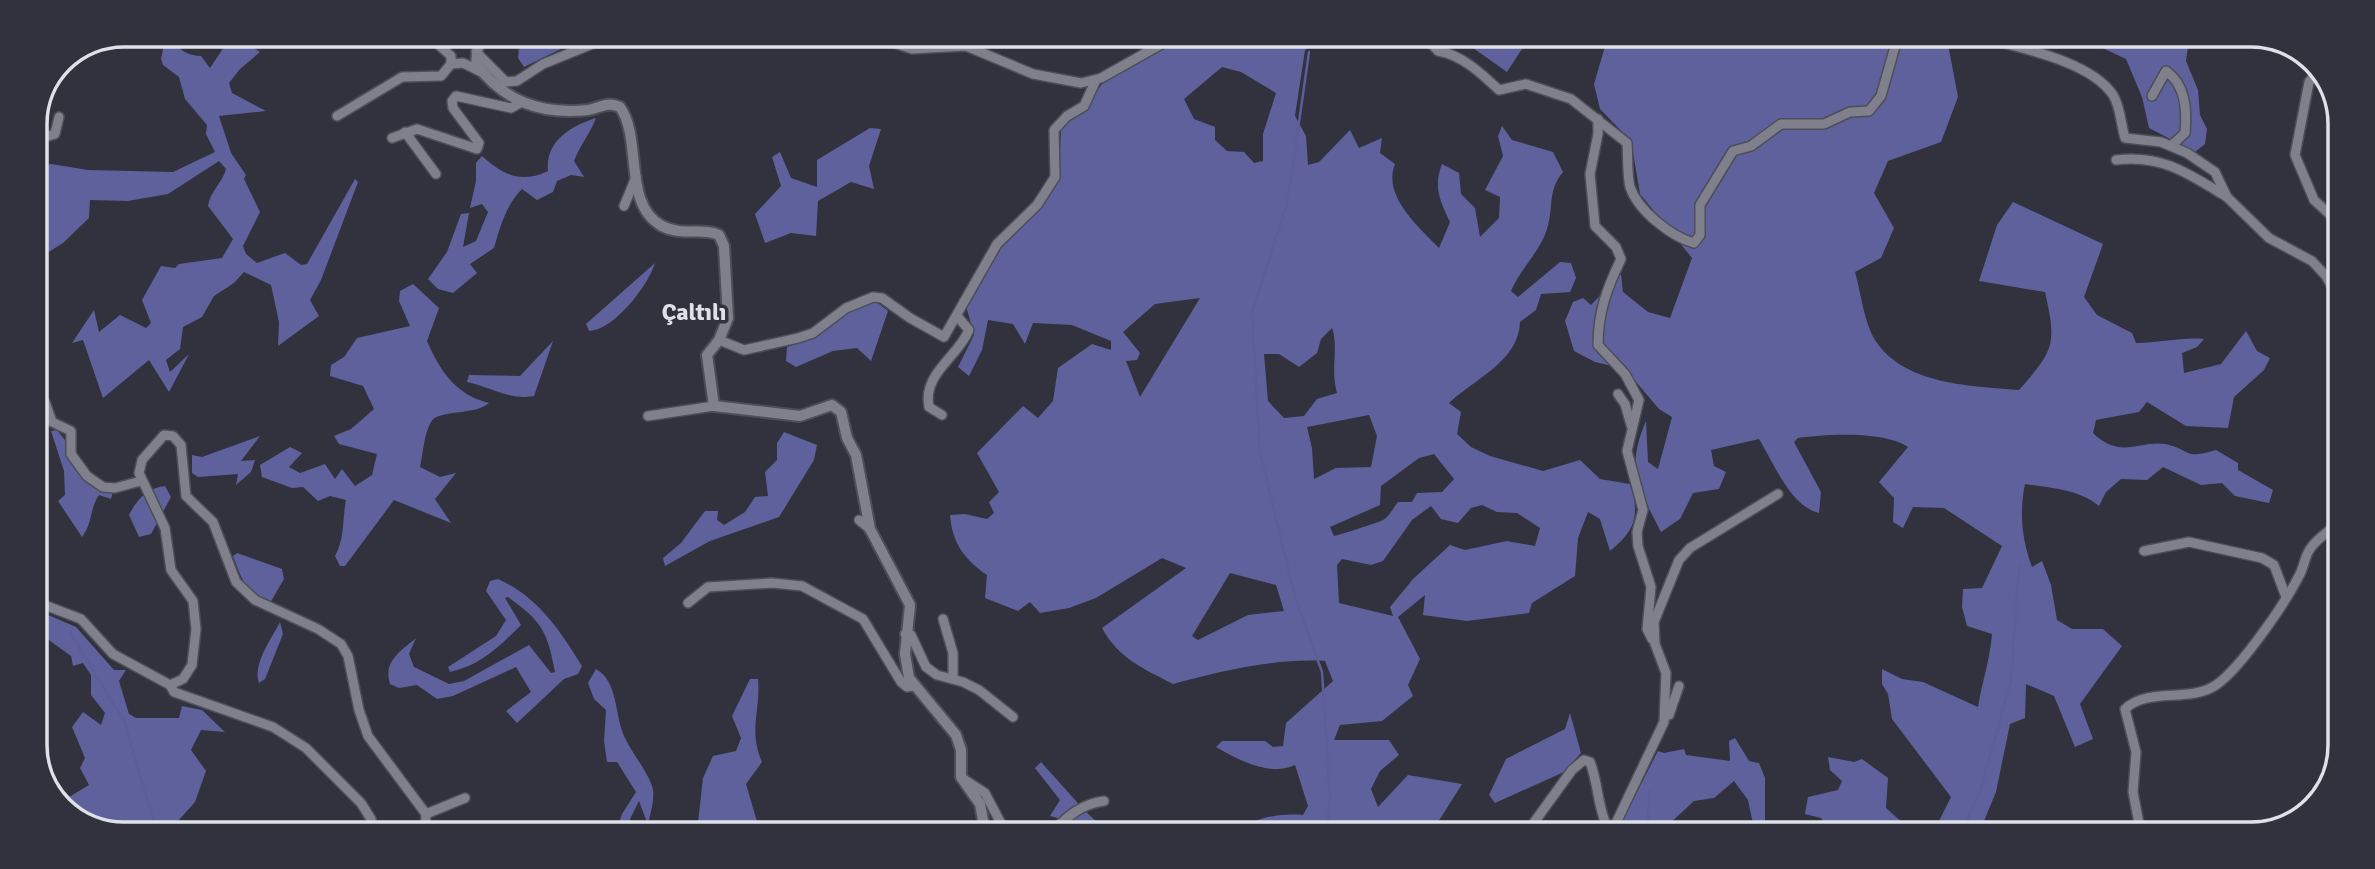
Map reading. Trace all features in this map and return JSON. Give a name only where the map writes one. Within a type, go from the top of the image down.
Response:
[{"type":"street","points":[[337,116],[402,77],[441,76],[451,64],[451,56],[441,47]]},
{"type":"street","points":[[477,47],[476,64],[482,73],[505,94],[520,103],[562,109],[617,106],[628,128],[641,198],[649,215],[661,225],[679,233],[711,231],[719,235],[724,246],[727,318],[719,340],[707,355],[715,406]]},
{"type":"street","points":[[476,52],[497,76],[506,82],[517,81],[543,64],[584,47]]},
{"type":"street","points":[[906,47],[948,47]]},
{"type":"street","points":[[969,47],[1057,81],[1081,83],[1096,79],[1155,47]]},
{"type":"street","points":[[1435,47],[1468,64],[1499,90],[1525,84],[1571,99],[1598,119],[1627,143],[1630,188],[1651,216],[1676,238],[1694,243],[1700,235],[1700,205],[1733,151],[1751,146],[1781,124],[1824,124],[1850,111],[1869,111],[1881,96],[1895,47]]},
{"type":"street","points":[[2014,47],[2091,74],[2114,96],[2125,138],[2171,146],[2215,172],[2227,197]]},
{"type":"street","points":[[451,64],[463,63],[482,73]]},
{"type":"street","points":[[2152,96],[2166,71],[2179,83],[2184,97],[2185,133],[2171,146]]},
{"type":"street","points":[[2312,78],[2309,82],[2295,155],[2314,200],[2328,213]]},
{"type":"street","points":[[719,340],[744,350],[798,338],[813,333],[845,308],[873,297],[882,298],[909,318],[944,337],[973,281],[997,244],[1037,205],[1055,177],[1054,130],[1067,116],[1083,106],[1096,79]]},
{"type":"street","points":[[392,138],[417,129],[477,149],[479,142],[453,108],[456,96],[510,108],[520,103]]},
{"type":"street","points":[[47,137],[55,134],[59,117]]},
{"type":"street","points":[[1598,119],[1598,134],[1590,174],[1595,226],[1616,247],[1621,259],[1604,295],[1598,318],[1598,345],[1625,374],[1639,400],[1627,451],[1643,510],[1637,532],[1638,546],[1651,587],[1647,629],[1667,673],[1664,722]]},
{"type":"street","points":[[405,132],[436,174]]},
{"type":"street","points":[[2116,160],[2139,157],[2161,161],[2227,197],[2269,238],[2312,261],[2328,280]]},
{"type":"street","points":[[624,206],[637,176]]},
{"type":"street","points":[[942,415],[929,407],[927,398],[936,375],[964,341],[968,330],[957,316]]},
{"type":"street","points":[[1618,394],[1625,404],[1632,430]]},
{"type":"street","points":[[648,416],[715,406],[800,416],[832,405],[838,408],[856,454],[870,529],[910,605],[905,634],[906,667],[915,686],[956,735],[961,750],[961,777],[980,804],[983,822]]},
{"type":"street","points":[[47,408],[52,422],[64,425],[71,431],[71,454],[88,476],[103,487],[115,488],[141,481]]},
{"type":"street","points":[[170,685],[183,678],[192,665],[196,629],[193,601],[171,570],[165,528],[139,473],[142,460],[164,435],[173,436],[181,445],[186,496],[213,522],[236,582],[255,600],[318,629],[341,644],[348,656],[359,710],[368,736],[426,814],[426,822]]},
{"type":"street","points":[[1655,644],[1654,622],[1679,560],[1690,548],[1778,494]]},
{"type":"street","points":[[859,520],[870,529]]},
{"type":"street","points":[[2139,822],[2133,792],[2136,752],[2125,709],[2134,700],[2189,694],[2216,685],[2244,656],[2286,597],[2310,548],[2328,531]]},
{"type":"street","points":[[2144,551],[2189,541],[2262,558],[2274,565],[2286,597]]},
{"type":"street","points":[[688,603],[708,587],[772,583],[802,586],[863,619],[901,682],[907,687],[915,686]]},
{"type":"street","points":[[47,606],[81,619],[113,654],[170,685],[174,692],[188,700],[273,727],[306,748],[361,803],[371,822]]},
{"type":"street","points":[[943,619],[953,653],[953,679]]},
{"type":"street","points":[[905,634],[911,635],[926,667],[946,679],[953,679],[979,690],[1013,717]]},
{"type":"street","points":[[1616,822],[1679,686]]},
{"type":"street","points":[[1534,822],[1572,769],[1584,760],[1590,762],[1595,776],[1600,813],[1604,822]]},
{"type":"street","points":[[961,777],[985,793],[1000,822]]},
{"type":"street","points":[[426,814],[465,798]]},
{"type":"street","points":[[1062,822],[1087,803],[1104,801]]},
{"type":"shaded area","points":[[164,47],[180,47],[183,51],[201,56],[210,68],[224,47],[253,47],[260,52],[240,69],[229,83],[232,93],[266,111],[219,116],[231,153],[246,175],[244,179],[260,212],[243,246],[246,254],[257,263],[285,253],[301,265],[307,264],[355,179],[358,182],[321,280],[310,300],[319,316],[278,346],[279,322],[271,285],[244,272],[234,283],[214,296],[202,317],[183,327],[180,349],[166,360],[170,372],[189,354],[169,392],[149,360],[103,398],[83,340],[72,343],[94,310],[99,332],[120,315],[146,328],[151,323],[142,300],[161,266],[175,268],[179,264],[222,258],[233,239],[208,206],[226,169],[219,161],[168,194],[128,201],[90,200],[89,218],[63,243],[47,253],[47,165],[88,170],[173,172],[215,152],[206,134],[207,125],[185,99],[179,77],[163,65],[161,59]]},
{"type":"shaded area","points":[[519,47],[565,47],[524,67],[518,58]]},
{"type":"shaded area","points":[[1161,47],[1310,47],[1305,50],[1295,116],[1306,136],[1308,165],[1319,162],[1350,130],[1359,148],[1382,138],[1380,153],[1395,164],[1392,176],[1398,199],[1413,221],[1439,248],[1450,222],[1438,187],[1442,164],[1459,173],[1461,194],[1475,208],[1480,237],[1499,218],[1500,197],[1485,190],[1503,156],[1498,136],[1502,126],[1512,140],[1553,152],[1563,172],[1555,186],[1544,237],[1511,291],[1518,297],[1560,262],[1571,263],[1576,278],[1570,292],[1541,294],[1536,310],[1520,322],[1518,336],[1504,358],[1449,403],[1461,412],[1457,434],[1471,447],[1490,456],[1543,471],[1580,460],[1600,479],[1630,484],[1635,505],[1634,521],[1626,536],[1610,551],[1600,519],[1588,512],[1578,538],[1575,576],[1532,603],[1529,613],[1467,621],[1423,615],[1425,595],[1398,617],[1420,659],[1408,685],[1413,696],[1382,721],[1340,725],[1334,740],[1389,740],[1399,755],[1380,771],[1371,789],[1378,807],[1408,775],[1462,784],[1436,822],[1252,822],[1284,815],[1303,815],[1308,806],[1295,765],[1265,768],[1244,762],[1216,747],[1222,741],[1265,741],[1273,747],[1283,746],[1286,723],[1333,681],[1325,661],[1287,661],[1229,670],[1173,684],[1124,655],[1102,628],[1186,568],[1162,558],[1096,598],[1069,608],[1040,613],[1030,602],[1018,611],[985,598],[987,575],[966,557],[957,542],[950,515],[965,514],[987,519],[994,513],[989,502],[999,492],[977,453],[1023,406],[1038,418],[1053,401],[1058,368],[1092,344],[1111,350],[1111,341],[1072,325],[1033,323],[1025,344],[1013,324],[988,320],[982,350],[969,376],[958,367],[974,335],[966,306],[1002,243],[1059,179],[1061,129],[1086,106],[1102,84]],"holes":[[[1222,67],[1241,72],[1276,93],[1263,134],[1263,161],[1254,163],[1244,152],[1227,151],[1215,140],[1215,127],[1194,119],[1184,99]],[[1200,298],[1140,397],[1126,361],[1137,360],[1140,353],[1123,332],[1155,304]],[[1332,328],[1337,393],[1317,399],[1304,416],[1284,418],[1268,401],[1264,354],[1279,354],[1299,367],[1317,353],[1321,339]],[[1369,415],[1377,436],[1371,467],[1336,468],[1314,479],[1312,448],[1307,427]],[[1434,454],[1454,479],[1442,492],[1417,493],[1412,502],[1398,502],[1383,520],[1334,536],[1330,527],[1380,505],[1381,486],[1419,458]],[[1482,505],[1497,512],[1517,513],[1540,528],[1535,546],[1507,541],[1465,550],[1450,545],[1413,579],[1390,607],[1393,616],[1339,603],[1337,565],[1342,559],[1371,565],[1383,561],[1412,520],[1431,506],[1441,519],[1458,523],[1471,508]],[[1230,573],[1276,585],[1284,611],[1248,615],[1198,640],[1192,636]]]},
{"type":"shaded area","points":[[1472,47],[1523,47],[1507,72]]},
{"type":"shaded area","points":[[1605,47],[1949,47],[1958,97],[1941,142],[1888,161],[1874,193],[1894,228],[1881,258],[1855,272],[1871,333],[1888,355],[1921,375],[1960,384],[2019,390],[2040,365],[2050,346],[2051,336],[2045,292],[1979,281],[1997,225],[2013,202],[2103,244],[2084,297],[2097,315],[2132,333],[2136,343],[2204,339],[2197,347],[2182,353],[2184,373],[2221,364],[2246,331],[2257,351],[2270,358],[2264,370],[2234,397],[2228,428],[2186,426],[2147,402],[2139,412],[2096,420],[2093,433],[2112,446],[2130,447],[2156,443],[2174,446],[2192,454],[2216,450],[2238,463],[2238,470],[2273,490],[2269,503],[2235,496],[2222,483],[2201,485],[2163,467],[2147,480],[2121,479],[2106,492],[2099,506],[2073,493],[2025,484],[2022,526],[2026,547],[2032,567],[2042,561],[2051,585],[2057,620],[2072,629],[2103,629],[2122,646],[2080,704],[2093,739],[2075,747],[2054,696],[2026,684],[2025,718],[2010,724],[1996,792],[1984,822],[1938,822],[1951,797],[1892,719],[1888,694],[1882,684],[1882,669],[1902,679],[1923,682],[1978,707],[1992,634],[1967,626],[1962,607],[1963,589],[1982,588],[2002,546],[1944,508],[1913,507],[1903,528],[1893,522],[1894,498],[1879,482],[1908,447],[1870,436],[1824,435],[1798,438],[1794,442],[1821,492],[1819,513],[1809,509],[1791,493],[1759,439],[1711,450],[1714,466],[1726,472],[1719,489],[1693,493],[1680,519],[1661,532],[1637,478],[1636,453],[1646,421],[1648,462],[1658,469],[1672,417],[1659,409],[1625,369],[1595,362],[1574,351],[1565,321],[1573,302],[1583,298],[1591,305],[1621,274],[1623,292],[1648,312],[1670,318],[1692,258],[1640,194],[1631,141],[1600,109],[1594,84]]},
{"type":"shaded area","points":[[2100,47],[2188,47],[2186,61],[2198,90],[2200,115],[2207,129],[2205,144],[2195,152],[2149,128],[2142,97],[2126,59]]},
{"type":"shaded area","points":[[596,118],[574,161],[584,177],[571,175],[557,181],[553,192],[537,200],[522,189],[508,209],[494,248],[470,264],[477,273],[453,293],[438,289],[428,279],[447,252],[461,214],[469,213],[463,247],[476,241],[488,212],[482,204],[470,208],[476,181],[476,163],[482,156],[513,176],[538,175],[548,171],[551,152],[561,137]]},
{"type":"shaded area","points":[[870,128],[881,129],[869,166],[874,189],[851,182],[818,201],[816,236],[791,233],[765,243],[755,214],[781,186],[772,157],[780,152],[791,178],[817,187],[817,160]]},
{"type":"shaded area","points":[[655,263],[629,305],[609,323],[589,331],[586,324]]},
{"type":"shaded area","points":[[413,284],[439,308],[427,341],[444,372],[458,388],[489,403],[475,410],[441,415],[431,422],[427,432],[420,467],[440,477],[456,473],[435,499],[451,523],[394,500],[345,566],[340,566],[335,556],[342,536],[346,500],[330,496],[318,501],[303,487],[292,488],[262,477],[260,465],[290,447],[302,453],[289,467],[300,473],[325,464],[335,479],[342,469],[355,486],[372,475],[377,454],[339,444],[334,436],[351,429],[374,409],[363,386],[330,376],[331,365],[344,357],[357,338],[410,326],[399,301],[400,291]]},
{"type":"shaded area","points":[[874,300],[888,311],[871,361],[857,348],[833,351],[796,367],[786,361],[787,347],[814,338],[854,307]]},
{"type":"shaded area","points":[[553,341],[534,396],[517,397],[467,382],[469,375],[520,376]]},
{"type":"shaded area","points":[[57,430],[68,444],[67,456],[87,479],[113,491],[111,499],[99,495],[82,537],[58,501],[65,495],[64,471],[51,431]]},
{"type":"shaded area","points":[[784,432],[817,445],[814,460],[779,517],[710,541],[665,566],[663,558],[681,543],[705,511],[718,511],[717,520],[724,525],[745,512],[755,497],[768,496],[765,472],[777,460],[777,443]]},
{"type":"shaded area","points":[[260,436],[241,461],[255,460],[251,472],[236,485],[238,474],[198,477],[192,473],[192,455],[202,457]]},
{"type":"shaded area","points":[[165,486],[171,497],[151,534],[139,537],[129,515],[143,495]]},
{"type":"shaded area","points":[[237,553],[282,569],[284,579],[270,603],[255,596],[246,585],[233,556]]},
{"type":"shaded area","points":[[498,579],[525,595],[546,615],[582,666],[578,674],[564,679],[517,723],[506,711],[531,692],[516,667],[453,696],[437,699],[417,685],[399,688],[390,684],[388,676],[391,663],[416,638],[409,654],[414,667],[449,684],[464,681],[529,645],[551,673],[555,672],[546,636],[541,628],[529,613],[508,597],[505,598],[521,625],[480,660],[450,672],[448,667],[496,636],[506,620],[486,591],[490,581]]},
{"type":"shaded area","points":[[47,614],[76,627],[114,670],[126,670],[119,681],[129,714],[136,718],[179,718],[182,706],[202,710],[225,732],[201,730],[191,750],[206,771],[195,802],[178,822],[125,822],[100,818],[90,814],[69,797],[89,785],[80,768],[85,758],[72,727],[83,712],[101,725],[105,713],[91,695],[91,675],[83,663],[73,666],[71,656],[47,639]]},
{"type":"shaded area","points":[[280,622],[283,634],[265,679],[259,683],[260,660]]},
{"type":"shaded area","points":[[596,669],[609,682],[625,738],[652,786],[653,800],[649,822],[639,801],[631,822],[620,822],[636,792],[617,762],[607,762],[604,741],[606,710],[594,699],[588,683]]},
{"type":"shaded area","points":[[750,679],[758,679],[755,730],[762,762],[746,784],[757,822],[698,822],[703,778],[713,756],[736,751],[741,738],[732,716]]},
{"type":"shaded area","points":[[1570,713],[1581,753],[1564,772],[1495,803],[1489,795],[1506,759],[1565,729]]},
{"type":"shaded area","points":[[1735,738],[1749,761],[1759,763],[1765,778],[1765,822],[1753,822],[1748,800],[1734,781],[1714,798],[1694,801],[1671,822],[1622,822],[1658,751],[1664,753],[1684,749],[1686,755],[1730,761],[1729,741]]},
{"type":"shaded area","points":[[1828,757],[1854,762],[1862,759],[1888,778],[1886,808],[1902,822],[1824,822],[1821,818],[1805,814],[1808,797],[1838,790],[1842,781],[1830,770]]},
{"type":"shaded area","points":[[1041,762],[1097,822],[1073,822],[1050,816],[1060,800],[1035,768]]},
{"type":"waterway","points":[[1309,52],[1288,200],[1252,312],[1260,452],[1295,597],[1322,672],[1330,796],[1328,822]]},
{"type":"waterway","points":[[1967,822],[1980,791],[2011,681],[2019,566]]},
{"type":"waterway","points":[[70,633],[124,721],[154,822]]},
{"type":"waterway","points":[[1648,822],[1650,791]]},
{"type":"district","name":"Çaltılı","points":[[694,312]]}]
